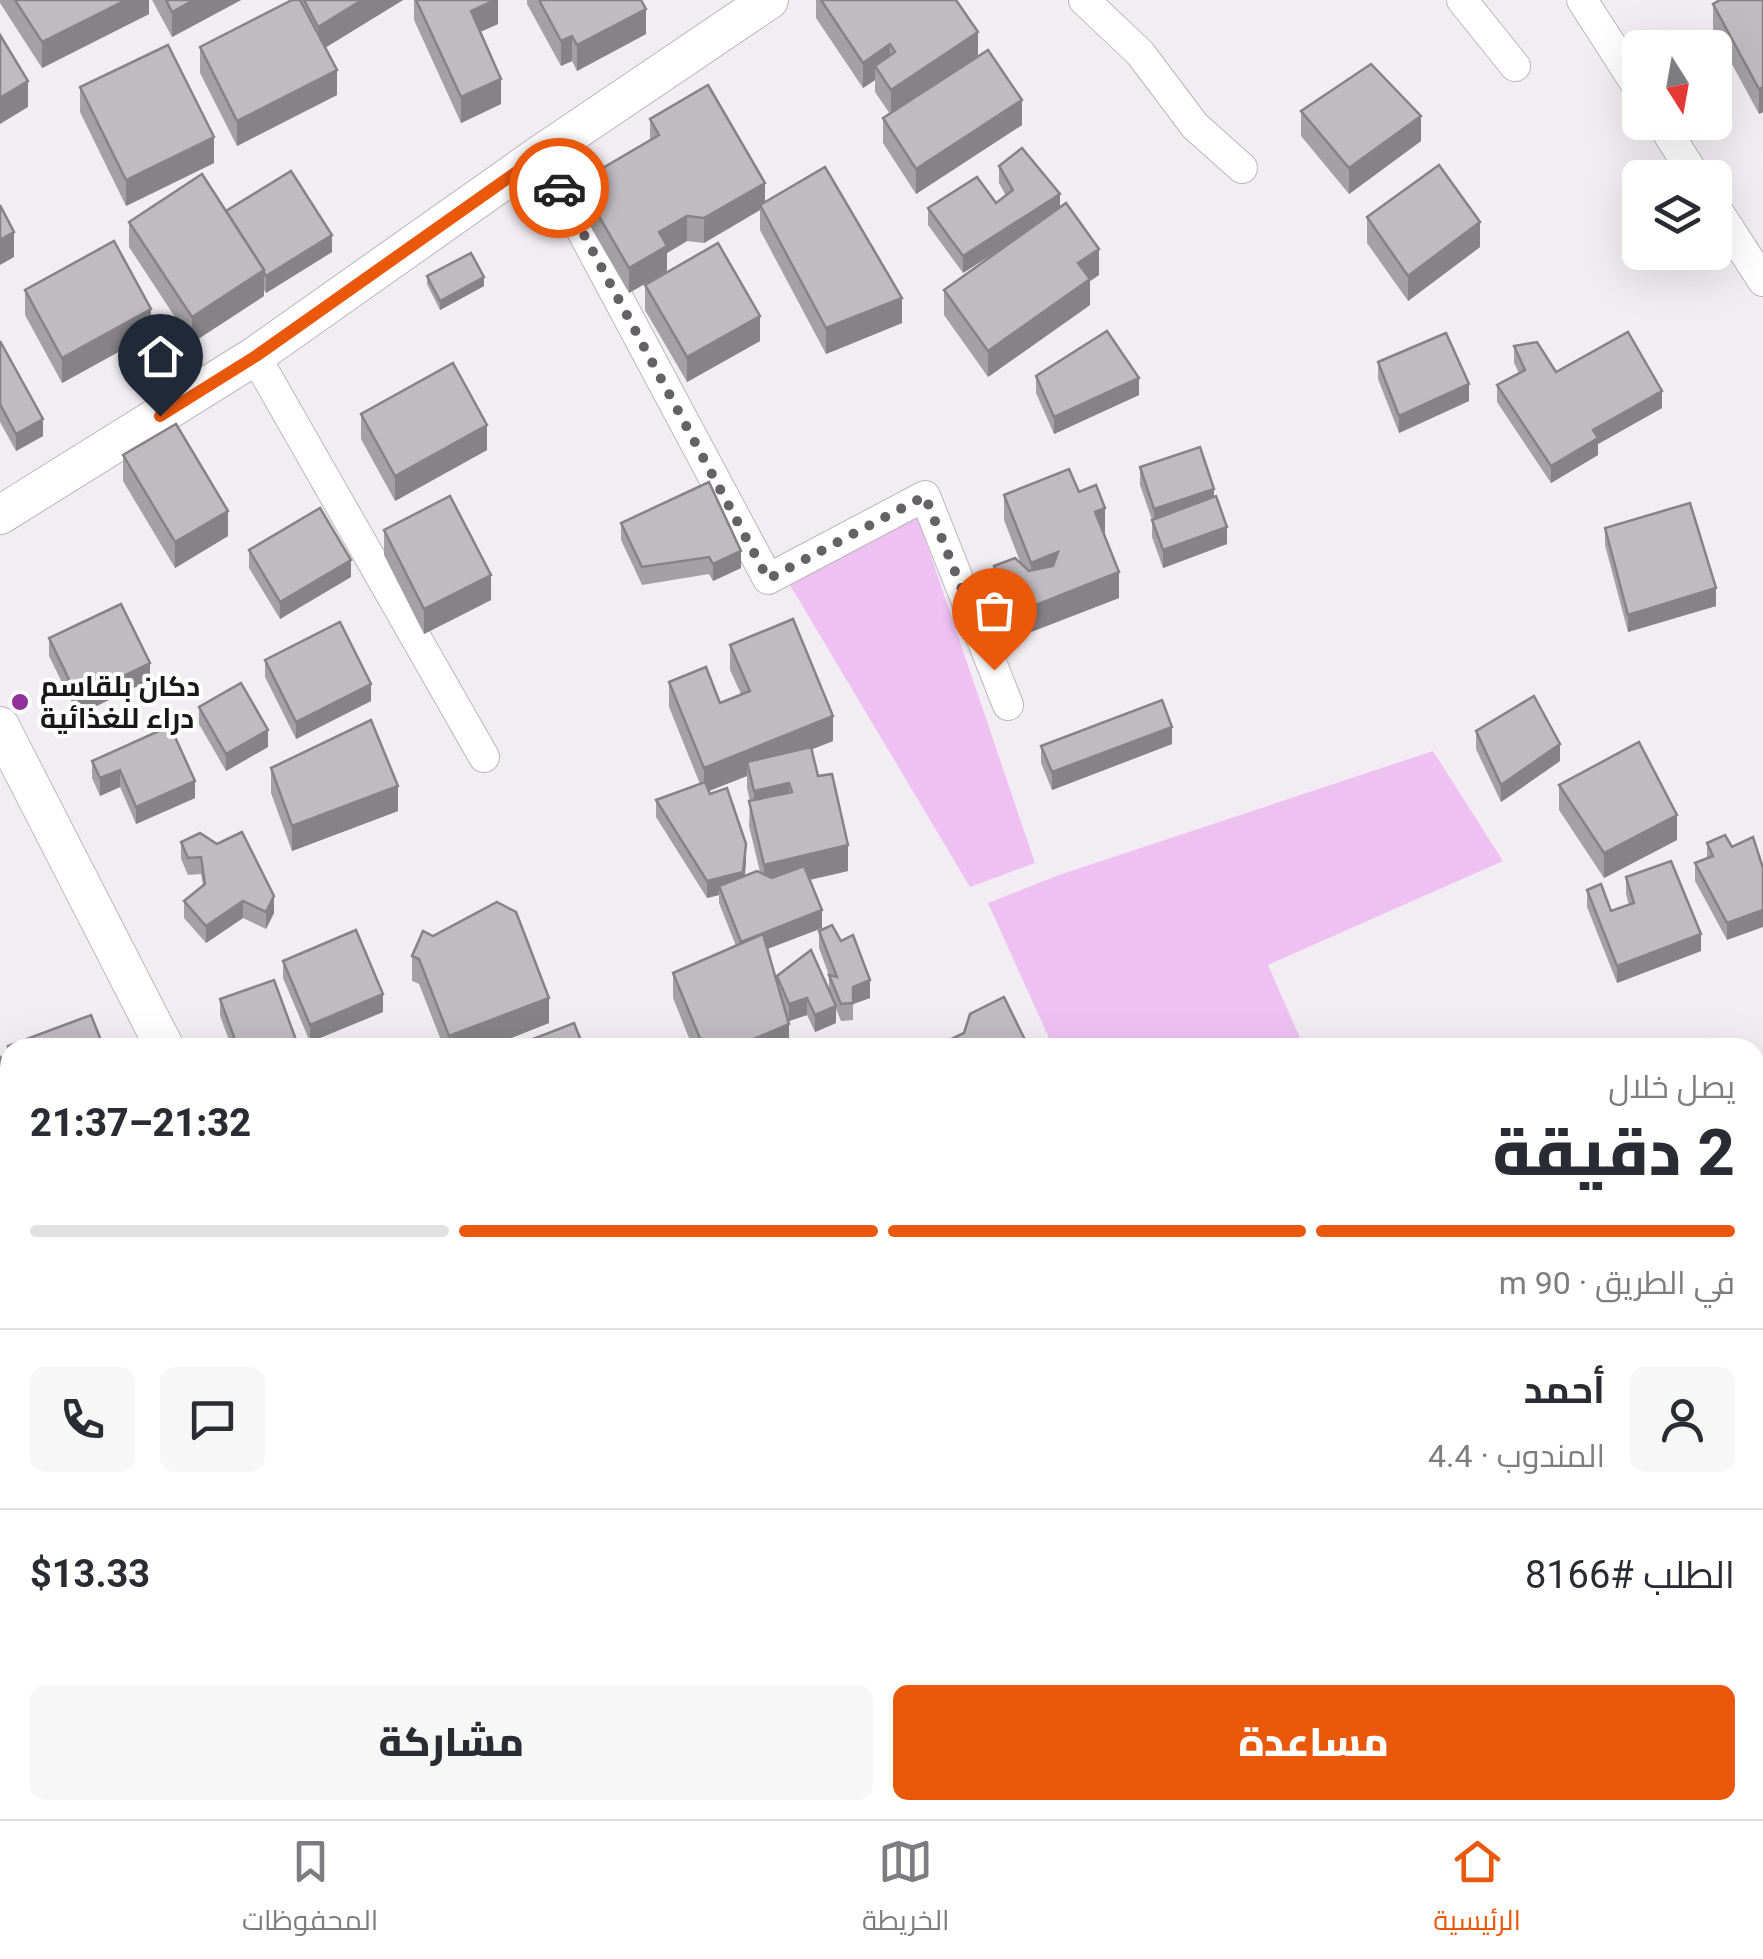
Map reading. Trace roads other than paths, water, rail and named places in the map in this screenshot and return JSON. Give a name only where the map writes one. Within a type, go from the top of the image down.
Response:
[{"type":"street","points":[[0,515],[256,356],[769,0]]},
{"type":"street","points":[[1084,0],[1140,53],[1195,126],[1242,168]]},
{"type":"street","points":[[1462,0],[1515,66]]},
{"type":"street","points":[[1582,0],[1622,62]]},
{"type":"street","points":[[542,154],[768,579],[925,496],[1008,705]]},
{"type":"street","points":[[1732,233],[1763,281]]},
{"type":"street","points":[[256,356],[484,757]]},
{"type":"street","points":[[0,726],[160,1038]]},
{"type":"place","name":"دكان بلقاسم دراء للغذائية","points":[[20,702]]}]
